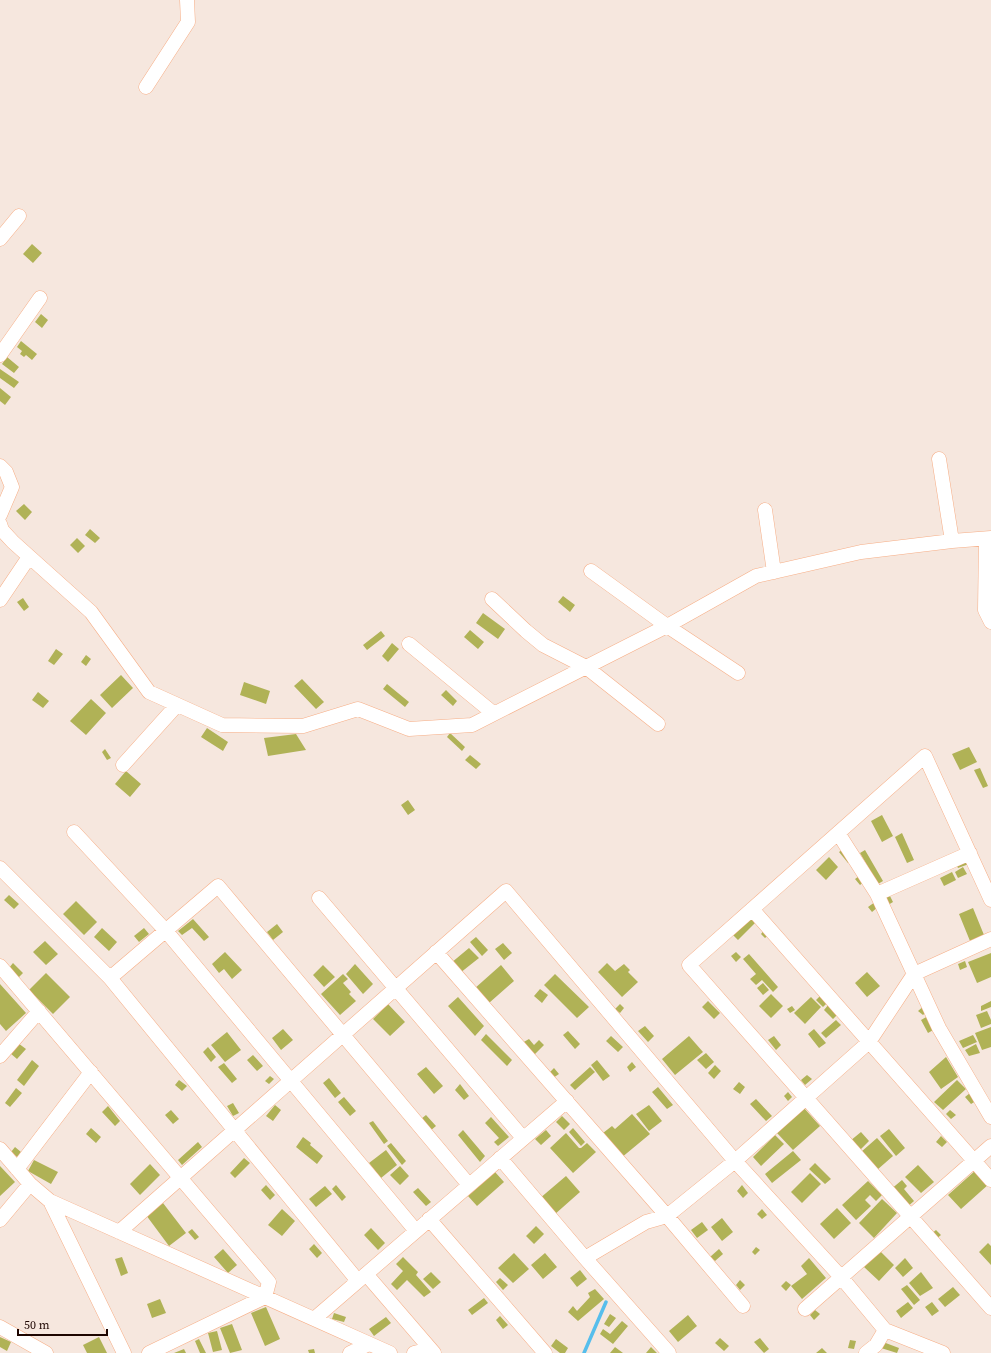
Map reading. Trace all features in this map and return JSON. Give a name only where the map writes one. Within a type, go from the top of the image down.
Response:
[{"type":"street","points":[[146,87],[188,22],[187,0]]},
{"type":"street","points":[[0,239],[19,216]]},
{"type":"street","points":[[0,355],[40,298]]},
{"type":"street","points":[[940,459],[952,541]]},
{"type":"street","points":[[0,466],[6,472],[12,486],[0,515]]},
{"type":"street","points":[[765,510],[774,572]]},
{"type":"street","points":[[0,524],[2,530],[91,612],[149,692],[222,725],[303,726],[358,709],[410,729],[472,725],[667,626],[756,576],[861,552],[952,541],[989,539],[984,610],[991,622]]},
{"type":"street","points":[[0,600],[29,556]]},
{"type":"street","points":[[591,571],[667,626],[738,673]]},
{"type":"street","points":[[492,599],[543,645],[586,667],[658,724]]},
{"type":"street","points":[[409,644],[493,713]]},
{"type":"street","points":[[122,765],[177,704]]},
{"type":"street","points":[[991,900],[925,756],[689,965],[991,1308]]},
{"type":"street","points":[[74,832],[166,931],[416,1231]]},
{"type":"street","points":[[838,833],[877,894],[939,1028],[991,1117]]},
{"type":"street","points":[[877,894],[970,853]]},
{"type":"street","points":[[0,868],[110,978],[234,1130],[362,1277],[432,1351]]},
{"type":"street","points":[[110,978],[218,886],[469,1185]]},
{"type":"street","points":[[119,1232],[506,891],[735,1161],[886,1330],[943,1353]]},
{"type":"street","points":[[319,898],[523,1138]]},
{"type":"street","points":[[752,909],[991,1180]]},
{"type":"street","points":[[585,1258],[646,1222],[667,1216],[735,1161],[870,1042],[914,974],[991,940]]},
{"type":"street","points":[[436,952],[667,1216],[743,1306]]},
{"type":"street","points":[[0,966],[269,1282],[265,1297],[149,1353]]},
{"type":"street","points":[[0,1056],[39,1012]]},
{"type":"street","points":[[17,1169],[91,1072]]},
{"type":"street","points":[[314,1319],[566,1101]]},
{"type":"street","points":[[805,1309],[991,1146]]},
{"type":"street","points":[[0,1149],[30,1184],[50,1202],[390,1353]]},
{"type":"street","points":[[500,1158],[585,1258],[669,1353]]},
{"type":"street","points":[[0,1220],[30,1184]]},
{"type":"street","points":[[50,1202],[124,1353]]},
{"type":"street","points":[[429,1219],[546,1353]]},
{"type":"street","points":[[0,1327],[46,1353]]},
{"type":"street","points":[[866,1353],[876,1345],[886,1330]]},
{"type":"street","points":[[350,1353],[369,1344]]},
{"type":"street","points":[[414,1353],[432,1351]]},
{"type":"building","points":[[32,244],[42,253],[33,263],[23,254]]},
{"type":"building","points":[[41,314],[48,320],[42,328],[35,322]]},
{"type":"building","points":[[21,341],[37,354],[32,360],[26,355],[24,357],[20,354],[22,351],[17,347]]},
{"type":"building","points":[[7,357],[19,367],[14,373],[2,364]]},
{"type":"building","points":[[0,369],[19,382],[14,388],[0,378]]},
{"type":"building","points":[[0,388],[11,397],[5,405],[0,401]]},
{"type":"building","points":[[24,504],[32,512],[25,520],[16,511]]},
{"type":"building","points":[[90,529],[100,538],[95,543],[85,535]]},
{"type":"building","points":[[77,538],[85,546],[78,553],[70,545]]},
{"type":"building","points":[[563,596],[575,605],[570,612],[558,602]]},
{"type":"building","points":[[23,598],[29,607],[24,611],[17,602]]},
{"type":"building","points":[[483,613],[505,629],[498,639],[476,623]]},
{"type":"building","points":[[470,630],[484,642],[478,649],[464,637]]},
{"type":"building","points":[[381,631],[385,636],[367,650],[363,645]]},
{"type":"building","points":[[392,643],[399,649],[388,662],[382,656]]},
{"type":"building","points":[[56,649],[63,654],[54,665],[48,661]]},
{"type":"building","points":[[86,655],[91,659],[86,666],[81,662]]},
{"type":"building","points":[[121,675],[133,688],[112,708],[100,695]]},
{"type":"building","points":[[302,679],[324,702],[316,709],[294,686]]},
{"type":"building","points":[[244,682],[270,691],[266,704],[240,695]]},
{"type":"building","points":[[387,684],[409,702],[405,707],[383,689]]},
{"type":"building","points":[[446,690],[457,701],[453,706],[441,695]]},
{"type":"building","points":[[38,692],[49,701],[43,708],[32,700]]},
{"type":"building","points":[[91,699],[106,713],[86,735],[70,721]]},
{"type":"building","points":[[207,728],[228,742],[223,751],[201,737]]},
{"type":"building","points":[[450,733],[465,747],[462,751],[447,737]]},
{"type":"building","points":[[296,734],[306,750],[268,756],[264,738]]},
{"type":"building","points":[[969,747],[977,762],[960,770],[952,754]]},
{"type":"building","points":[[105,749],[111,758],[107,760],[102,752]]},
{"type":"building","points":[[470,755],[481,764],[476,769],[465,760]]},
{"type":"building","points":[[980,768],[988,786],[983,788],[974,770]]},
{"type":"building","points":[[126,771],[141,784],[130,797],[115,784]]},
{"type":"building","points":[[408,800],[415,810],[408,815],[401,805]]},
{"type":"building","points":[[882,815],[893,836],[882,842],[871,821]]},
{"type":"building","points":[[902,833],[914,860],[907,863],[895,837]]},
{"type":"building","points":[[845,848],[854,858],[848,863],[839,852]]},
{"type":"building","points":[[865,850],[883,881],[878,884],[860,853]]},
{"type":"building","points":[[829,857],[838,867],[826,880],[816,870]]},
{"type":"building","points":[[966,858],[969,864],[958,868],[955,862]]},
{"type":"building","points":[[963,867],[967,874],[958,878],[955,872]]},
{"type":"building","points":[[952,872],[956,880],[944,886],[940,878]]},
{"type":"building","points":[[862,874],[866,880],[860,885],[855,879]]},
{"type":"building","points":[[9,895],[19,904],[14,909],[4,900]]},
{"type":"building","points":[[890,896],[893,902],[888,905],[884,898]]},
{"type":"building","points":[[76,901],[97,922],[84,935],[63,914]]},
{"type":"building","points":[[875,902],[878,907],[872,912],[868,907]]},
{"type":"building","points":[[973,908],[984,935],[970,941],[959,914]]},
{"type":"building","points":[[752,916],[757,921],[738,940],[733,935]]},
{"type":"building","points":[[193,919],[209,937],[204,941],[192,928],[182,935],[178,931]]},
{"type":"building","points":[[277,924],[283,932],[273,940],[267,932]]},
{"type":"building","points":[[102,928],[117,942],[109,951],[94,937]]},
{"type":"building","points":[[144,928],[149,934],[139,942],[134,936]]},
{"type":"building","points":[[765,929],[770,934],[765,938],[761,934]]},
{"type":"building","points":[[476,937],[488,950],[482,956],[470,942]]},
{"type":"building","points":[[45,941],[58,954],[46,965],[33,952]]},
{"type":"building","points":[[503,943],[512,953],[504,960],[495,949]]},
{"type":"building","points":[[469,948],[479,958],[460,973],[451,963]]},
{"type":"building","points":[[225,952],[242,970],[232,979],[224,969],[219,973],[212,964]]},
{"type":"building","points":[[736,952],[741,957],[736,962],[731,956]]},
{"type":"building","points":[[991,953],[991,977],[977,983],[968,962]]},
{"type":"building","points":[[749,954],[778,987],[773,992],[762,980],[756,985],[750,979],[756,974],[743,959]]},
{"type":"building","points":[[965,961],[967,967],[960,970],[958,964]]},
{"type":"building","points":[[13,963],[23,973],[18,978],[9,968]]},
{"type":"building","points":[[607,963],[615,971],[624,964],[630,970],[628,972],[638,982],[622,997],[598,972]]},
{"type":"building","points":[[355,964],[373,984],[363,994],[346,974]]},
{"type":"building","points":[[323,965],[335,977],[324,987],[313,975]]},
{"type":"building","points":[[501,965],[514,981],[489,1003],[474,989]]},
{"type":"building","points":[[867,972],[880,986],[867,997],[855,983]]},
{"type":"building","points":[[46,973],[70,997],[53,1014],[29,990]]},
{"type":"building","points":[[343,974],[348,979],[343,983],[351,992],[349,994],[356,1001],[340,1015],[321,994]]},
{"type":"building","points":[[555,974],[589,1007],[577,1018],[544,985]]},
{"type":"building","points":[[763,983],[769,990],[763,995],[757,988]]},
{"type":"building","points":[[0,984],[26,1013],[6,1031],[0,1024]]},
{"type":"building","points":[[540,989],[548,995],[542,1003],[534,996]]},
{"type":"building","points":[[771,994],[783,1006],[771,1018],[759,1006]]},
{"type":"building","points":[[821,995],[828,1002],[823,1007],[816,1000]]},
{"type":"building","points":[[458,997],[484,1026],[475,1036],[448,1006]]},
{"type":"building","points":[[811,997],[821,1007],[805,1024],[794,1013]]},
{"type":"building","points":[[708,1001],[720,1013],[714,1019],[702,1007]]},
{"type":"building","points":[[991,1001],[991,1007],[981,1011],[981,1006]]},
{"type":"building","points":[[388,1004],[405,1022],[390,1036],[373,1019]]},
{"type":"building","points":[[620,1004],[624,1008],[620,1013],[615,1009]]},
{"type":"building","points":[[829,1004],[839,1013],[833,1019],[824,1010]]},
{"type":"building","points":[[925,1005],[929,1009],[923,1015],[918,1011]]},
{"type":"building","points":[[792,1006],[795,1010],[790,1013],[787,1009]]},
{"type":"building","points":[[987,1011],[991,1024],[981,1028],[976,1015]]},
{"type":"building","points":[[928,1016],[935,1029],[928,1033],[921,1020]]},
{"type":"building","points":[[836,1020],[841,1025],[826,1038],[821,1033]]},
{"type":"building","points":[[645,1026],[654,1036],[648,1042],[638,1031]]},
{"type":"building","points":[[991,1027],[991,1047],[982,1050],[975,1033]]},
{"type":"building","points":[[283,1029],[293,1040],[281,1050],[272,1038]]},
{"type":"building","points":[[814,1029],[826,1043],[819,1048],[808,1034]]},
{"type":"building","points":[[568,1031],[580,1044],[575,1049],[563,1035]]},
{"type":"building","points":[[227,1032],[241,1050],[225,1062],[211,1045]]},
{"type":"building","points":[[486,1034],[512,1060],[507,1066],[481,1040]]},
{"type":"building","points":[[973,1035],[977,1042],[963,1048],[959,1041]]},
{"type":"building","points":[[611,1036],[623,1047],[618,1052],[606,1041]]},
{"type":"building","points":[[689,1036],[703,1052],[675,1075],[662,1059]]},
{"type":"building","points":[[774,1036],[781,1045],[776,1050],[768,1040]]},
{"type":"building","points":[[529,1039],[534,1045],[539,1040],[544,1045],[533,1056],[522,1043]]},
{"type":"building","points":[[18,1043],[26,1049],[17,1059],[10,1053]]},
{"type":"building","points":[[976,1044],[980,1053],[969,1056],[965,1050]]},
{"type":"building","points":[[208,1047],[216,1057],[211,1062],[203,1052]]},
{"type":"building","points":[[706,1053],[714,1062],[706,1069],[697,1060]]},
{"type":"building","points":[[253,1055],[263,1066],[257,1071],[247,1060]]},
{"type":"building","points":[[946,1057],[958,1077],[941,1089],[929,1072]]},
{"type":"building","points":[[32,1060],[39,1066],[24,1086],[17,1080]]},
{"type":"building","points":[[597,1060],[610,1076],[603,1081],[591,1065]]},
{"type":"building","points":[[632,1062],[636,1067],[630,1072],[627,1067]]},
{"type":"building","points":[[224,1063],[237,1079],[232,1083],[218,1067]]},
{"type":"building","points":[[715,1065],[721,1071],[714,1079],[708,1073]]},
{"type":"building","points":[[426,1067],[443,1086],[434,1094],[417,1074]]},
{"type":"building","points":[[590,1067],[595,1072],[575,1090],[570,1085]]},
{"type":"building","points":[[554,1068],[559,1074],[553,1078],[549,1073]]},
{"type":"building","points":[[807,1075],[812,1079],[805,1085],[801,1080]]},
{"type":"building","points":[[270,1076],[274,1079],[269,1084],[265,1081]]},
{"type":"building","points":[[329,1078],[341,1093],[335,1098],[323,1083]]},
{"type":"building","points":[[179,1080],[187,1086],[182,1091],[175,1085]]},
{"type":"building","points":[[957,1080],[966,1089],[943,1110],[934,1102]]},
{"type":"building","points":[[739,1082],[745,1087],[740,1094],[733,1089]]},
{"type":"building","points":[[460,1084],[469,1096],[464,1100],[455,1090]]},
{"type":"building","points":[[658,1087],[673,1105],[667,1109],[652,1092]]},
{"type":"building","points":[[16,1088],[22,1093],[10,1107],[5,1103]]},
{"type":"building","points":[[788,1092],[792,1097],[788,1101],[784,1096]]},
{"type":"building","points":[[970,1093],[976,1101],[971,1104],[965,1097]]},
{"type":"building","points":[[344,1097],[356,1111],[350,1116],[338,1102]]},
{"type":"building","points":[[756,1099],[772,1116],[766,1121],[750,1104]]},
{"type":"building","points":[[233,1103],[239,1113],[233,1116],[227,1106]]},
{"type":"building","points":[[275,1105],[281,1110],[273,1121],[266,1116]]},
{"type":"building","points":[[649,1105],[662,1121],[649,1131],[636,1114]]},
{"type":"building","points":[[108,1106],[120,1121],[115,1126],[102,1112]]},
{"type":"building","points":[[804,1108],[820,1126],[793,1150],[777,1133]]},
{"type":"building","points":[[171,1110],[179,1119],[173,1124],[165,1115]]},
{"type":"building","points":[[950,1110],[956,1115],[951,1119],[946,1114]]},
{"type":"building","points":[[632,1114],[650,1134],[621,1158],[603,1133],[612,1126],[615,1129]]},
{"type":"building","points":[[426,1115],[436,1126],[430,1131],[421,1119]]},
{"type":"building","points":[[562,1116],[570,1124],[564,1130],[556,1122]]},
{"type":"building","points":[[491,1117],[509,1137],[498,1146],[494,1142],[499,1138],[485,1123]]},
{"type":"building","points":[[373,1121],[388,1141],[384,1144],[369,1123]]},
{"type":"building","points":[[91,1128],[101,1137],[96,1143],[86,1134]]},
{"type":"building","points":[[573,1128],[585,1142],[581,1146],[569,1132]]},
{"type":"building","points":[[889,1129],[905,1148],[896,1156],[880,1136]]},
{"type":"building","points":[[463,1130],[485,1156],[480,1162],[458,1135]]},
{"type":"building","points":[[546,1130],[551,1136],[541,1145],[535,1139]]},
{"type":"building","points":[[861,1132],[869,1141],[859,1151],[850,1141]]},
{"type":"building","points":[[566,1133],[579,1148],[587,1143],[596,1152],[573,1173],[550,1148]]},
{"type":"building","points":[[775,1135],[784,1144],[761,1166],[753,1157]]},
{"type":"building","points":[[941,1136],[947,1142],[942,1147],[936,1142]]},
{"type":"building","points":[[303,1137],[323,1156],[317,1164],[296,1147]]},
{"type":"building","points":[[877,1138],[893,1156],[877,1170],[861,1152]]},
{"type":"building","points":[[198,1142],[202,1147],[182,1165],[178,1160]]},
{"type":"building","points":[[391,1143],[406,1161],[402,1165],[387,1146]]},
{"type":"building","points":[[15,1147],[21,1152],[17,1157],[11,1152]]},
{"type":"building","points":[[386,1150],[397,1165],[381,1178],[369,1163]]},
{"type":"building","points":[[793,1151],[801,1160],[772,1183],[765,1174]]},
{"type":"building","points":[[244,1158],[250,1163],[235,1178],[230,1173]]},
{"type":"building","points":[[34,1160],[58,1172],[51,1184],[28,1171]]},
{"type":"building","points":[[815,1163],[831,1179],[825,1184],[809,1169]]},
{"type":"building","points":[[150,1164],[160,1175],[140,1195],[130,1184]]},
{"type":"building","points":[[918,1165],[934,1182],[921,1193],[905,1177]]},
{"type":"building","points":[[0,1166],[15,1182],[0,1196]]},
{"type":"building","points":[[400,1166],[409,1176],[400,1185],[390,1175]]},
{"type":"building","points":[[976,1170],[989,1184],[961,1209],[948,1195]]},
{"type":"building","points":[[495,1172],[504,1182],[477,1206],[468,1196]]},
{"type":"building","points":[[810,1173],[821,1184],[802,1203],[791,1192]]},
{"type":"building","points":[[566,1176],[580,1192],[554,1215],[539,1199]]},
{"type":"building","points":[[902,1180],[907,1186],[904,1189],[914,1201],[906,1208],[890,1190]]},
{"type":"building","points":[[868,1181],[882,1195],[876,1201],[870,1195],[865,1200],[871,1206],[856,1220],[842,1205]]},
{"type":"building","points":[[266,1185],[275,1195],[270,1200],[261,1190]]},
{"type":"building","points":[[336,1185],[346,1197],[342,1201],[332,1189]]},
{"type":"building","points":[[742,1185],[748,1193],[743,1198],[737,1191]]},
{"type":"building","points":[[325,1186],[332,1194],[316,1207],[309,1199]]},
{"type":"building","points":[[418,1188],[431,1202],[426,1206],[413,1192]]},
{"type":"building","points":[[882,1199],[897,1213],[874,1238],[859,1223]]},
{"type":"building","points":[[163,1203],[186,1233],[169,1246],[146,1215]]},
{"type":"building","points":[[837,1208],[851,1223],[834,1239],[820,1224]]},
{"type":"building","points":[[282,1209],[295,1221],[282,1236],[268,1225]]},
{"type":"building","points":[[762,1209],[767,1215],[762,1219],[757,1214]]},
{"type":"building","points":[[722,1218],[733,1232],[722,1241],[711,1227]]},
{"type":"building","points":[[702,1222],[708,1230],[697,1238],[691,1230]]},
{"type":"building","points":[[536,1226],[544,1234],[534,1244],[526,1236]]},
{"type":"building","points":[[371,1228],[385,1243],[378,1250],[364,1235]]},
{"type":"building","points":[[192,1229],[199,1237],[195,1240],[188,1232]]},
{"type":"building","points":[[936,1230],[941,1235],[935,1240],[931,1234]]},
{"type":"building","points":[[988,1243],[991,1246],[991,1265],[979,1252]]},
{"type":"building","points":[[314,1244],[322,1253],[317,1258],[309,1249]]},
{"type":"building","points":[[756,1247],[760,1250],[755,1255],[752,1252]]},
{"type":"building","points":[[223,1249],[237,1265],[228,1273],[214,1257]]},
{"type":"building","points":[[719,1249],[723,1254],[715,1261],[710,1257]]},
{"type":"building","points":[[880,1251],[894,1265],[879,1281],[864,1267]]},
{"type":"building","points":[[514,1253],[529,1269],[513,1283],[498,1268]]},
{"type":"building","points":[[545,1253],[557,1267],[543,1279],[531,1265]]},
{"type":"building","points":[[122,1257],[128,1273],[121,1276],[115,1259]]},
{"type":"building","points":[[403,1257],[418,1272],[416,1275],[431,1292],[424,1297],[407,1280],[397,1290],[391,1284],[403,1271],[396,1264]]},
{"type":"building","points":[[809,1258],[826,1278],[802,1299],[791,1286],[807,1274],[801,1266]]},
{"type":"building","points":[[905,1258],[913,1268],[903,1277],[895,1268]]},
{"type":"building","points":[[580,1270],[587,1279],[577,1287],[570,1278]]},
{"type":"building","points":[[431,1272],[441,1282],[433,1289],[423,1279]]},
{"type":"building","points":[[921,1272],[933,1288],[920,1296],[909,1283]]},
{"type":"building","points":[[500,1278],[508,1285],[503,1290],[496,1282]]},
{"type":"building","points":[[740,1280],[745,1285],[740,1290],[736,1285]]},
{"type":"building","points":[[786,1281],[791,1285],[786,1291],[781,1286]]},
{"type":"building","points":[[907,1285],[920,1300],[914,1305],[901,1289]]},
{"type":"building","points":[[953,1287],[960,1295],[945,1307],[938,1299]]},
{"type":"building","points":[[595,1289],[604,1299],[578,1321],[568,1312],[573,1306],[577,1311],[590,1297],[588,1293]]},
{"type":"building","points":[[484,1298],[488,1303],[472,1315],[468,1310]]},
{"type":"building","points":[[160,1299],[166,1313],[152,1318],[147,1304]]},
{"type":"building","points":[[908,1302],[913,1308],[901,1318],[896,1311]]},
{"type":"building","points":[[932,1302],[939,1311],[932,1316],[925,1307]]},
{"type":"building","points":[[266,1307],[280,1339],[265,1346],[251,1313]]},
{"type":"building","points":[[815,1310],[820,1314],[814,1320],[810,1315]]},
{"type":"building","points":[[334,1313],[346,1317],[344,1322],[332,1319]]},
{"type":"building","points":[[610,1314],[616,1318],[609,1327],[604,1324]]},
{"type":"building","points":[[688,1315],[697,1326],[678,1342],[669,1331]]},
{"type":"building","points":[[500,1316],[508,1325],[503,1329],[496,1320]]},
{"type":"building","points":[[386,1317],[391,1323],[374,1336],[369,1329]]},
{"type":"building","points":[[622,1321],[628,1326],[613,1344],[600,1334],[603,1329],[610,1334]]},
{"type":"building","points":[[232,1324],[242,1350],[230,1353],[220,1328]]},
{"type":"building","points":[[217,1331],[222,1350],[213,1352],[208,1333]]},
{"type":"building","points":[[0,1337],[11,1342],[7,1351],[0,1347]]},
{"type":"building","points":[[99,1337],[107,1353],[87,1353],[83,1345]]},
{"type":"building","points":[[720,1338],[729,1346],[724,1351],[715,1343]]},
{"type":"building","points":[[760,1338],[769,1349],[764,1353],[754,1342]]},
{"type":"building","points":[[199,1339],[206,1353],[200,1353],[195,1341]]},
{"type":"building","points":[[556,1339],[568,1348],[565,1353],[560,1353],[551,1346]]},
{"type":"building","points":[[850,1340],[856,1341],[854,1349],[848,1348]]},
{"type":"building","points":[[883,1342],[899,1348],[897,1353],[881,1348]]},
{"type":"building","points":[[615,1347],[623,1353],[610,1353]]},
{"type":"building","points":[[651,1347],[657,1353],[646,1353]]},
{"type":"building","points":[[822,1348],[827,1353],[816,1353]]},
{"type":"building","points":[[184,1349],[186,1353],[174,1353]]},
{"type":"building","points":[[314,1349],[315,1353],[309,1353],[308,1350]]},
{"type":"waterway","points":[[584,1353],[606,1302]]}]
